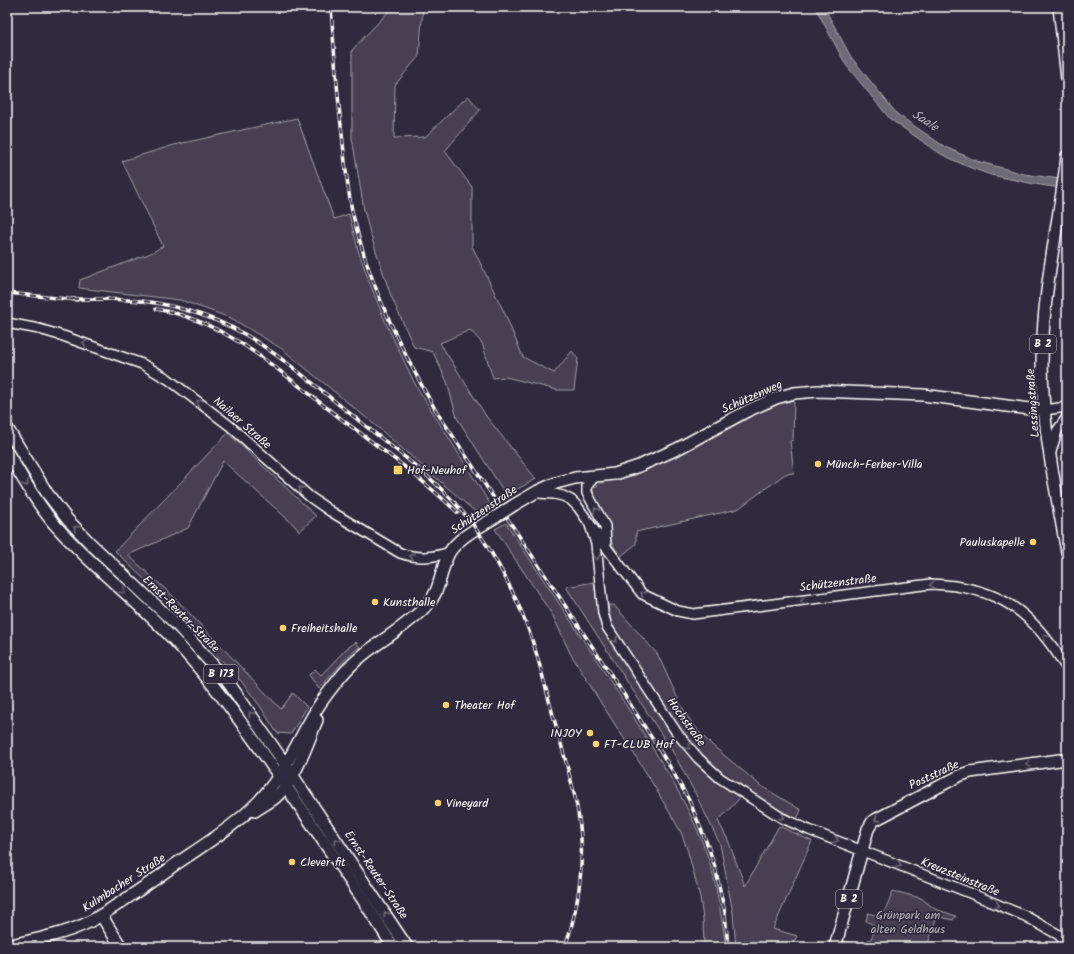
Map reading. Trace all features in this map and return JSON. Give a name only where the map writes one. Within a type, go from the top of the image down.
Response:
[{"type":"main road","points":[[1059,7],[1067,79]]},
{"type":"main road","name":"Lessingstraße","points":[[1067,159],[1047,296],[1043,336],[1042,392],[1050,456],[1067,552]]},
{"type":"main road","name":"Schützenweg","points":[[532,494],[550,485],[565,480],[615,474],[639,466],[677,449],[752,409],[785,395],[798,392],[923,395],[1044,410]]},
{"type":"main road","name":"Ernst-Reuter-Straße","points":[[7,428],[47,493],[66,519],[178,626],[228,682],[293,775],[407,947]]},
{"type":"main road","name":"Ernst-Reuter-Straße","points":[[7,452],[35,497],[55,525],[184,650],[222,696],[286,786],[393,947]]},
{"type":"main road","name":"Schützenstraße","points":[[450,552],[464,537],[532,494]]},
{"type":"main road","name":"Kulmbacher Straße","points":[[224,830],[259,801],[272,787],[314,713],[329,692],[357,660],[403,626],[428,605],[438,588],[446,560],[450,552]]},
{"type":"main road","name":"Kulmbacher Straße","points":[[7,946],[86,924],[143,888],[224,830],[275,798],[286,786],[293,775],[329,692]]},
{"type":"main road","name":"Poststraße","points":[[862,851],[869,826],[873,821],[954,778],[970,772],[1067,759]]},
{"type":"main road","name":"B 2","points":[[836,947],[862,851]]},
{"type":"main road","points":[[101,915],[121,947]]},
{"type":"street","name":"Nailaer Straße","points":[[7,323],[39,329],[63,336],[142,364],[181,388],[230,426],[304,492],[330,511],[400,553],[409,556],[431,557],[450,552]]},
{"type":"street","points":[[1044,410],[1067,407]]},
{"type":"street","points":[[1050,456],[1057,431],[1067,417]]},
{"type":"street","points":[[595,476],[587,486],[587,493],[605,526],[606,547]]},
{"type":"street","name":"Schützenstraße","points":[[532,494],[545,492],[563,496],[571,500],[578,507],[642,594],[648,598],[687,614],[931,584],[952,585],[979,590],[1000,599],[1025,616],[1045,635],[1067,669]]},
{"type":"street","name":"Hochstraße","points":[[590,525],[596,544],[602,604],[605,620],[610,634],[677,733],[698,758],[720,778],[748,797],[782,818],[862,851]]},
{"type":"street","name":"Kreuzsteinstraße","points":[[862,851],[1025,916],[1062,938],[1066,945]]},
{"type":"street","name":"Kreuzsteinstraße","points":[[1047,928],[1067,931]]},
{"type":"green space","points":[[390,7],[423,7],[419,56],[395,85],[394,138],[425,137],[468,96],[480,110],[445,151],[472,187],[472,246],[505,314],[523,357],[554,373],[572,351],[578,359],[574,390],[557,390],[506,377],[493,378],[482,343],[470,330],[440,343],[486,416],[536,479],[506,495],[457,418],[447,382],[433,352],[414,347],[391,296],[364,210],[352,138],[352,50],[390,10]]},
{"type":"green space","points":[[297,118],[334,219],[349,214],[358,250],[370,284],[385,321],[415,384],[492,507],[480,516],[375,425],[282,349],[231,318],[180,300],[79,288],[80,280],[151,253],[163,246],[122,161],[174,145]]},
{"type":"green space","points":[[794,400],[793,440],[790,441],[794,473],[785,474],[738,509],[636,532],[636,544],[620,557],[599,514],[593,488],[605,481],[636,475],[772,405]]},
{"type":"green space","points":[[228,433],[316,516],[299,532],[295,526],[223,461],[188,528],[128,555],[173,596],[281,709],[293,693],[307,707],[291,734],[277,733],[260,706],[241,681],[181,615],[115,551]]},
{"type":"green space","points":[[506,523],[631,713],[662,762],[690,813],[705,849],[712,871],[725,940],[724,947],[704,947],[703,919],[700,897],[681,832],[647,774],[570,653],[553,616],[495,529]]},
{"type":"green space","points":[[594,582],[599,618],[602,628],[675,740],[717,782],[740,798],[718,821],[728,840],[745,886],[779,826],[812,841],[773,929],[797,936],[792,947],[736,947],[733,913],[720,844],[674,754],[566,587]]},
{"type":"green space","points":[[608,605],[614,605],[658,655],[679,701],[699,732],[712,745],[761,786],[801,810],[797,819],[740,787],[719,772],[702,757],[677,724],[618,635],[611,621]]},
{"type":"green space","points":[[356,642],[360,647],[349,655],[319,689],[309,675],[315,669],[321,675],[346,649]]},
{"type":"green space","name":"Grünpark am alten Geldhaus","points":[[893,891],[921,898],[935,909],[956,916],[953,920],[937,916],[927,947],[841,947],[843,941],[859,944],[871,939],[876,926],[866,921],[868,913],[882,917]]},
{"type":"shaded area","points":[[815,7],[824,7],[851,57],[897,114],[945,147],[977,161],[1024,174],[1067,180],[1067,189],[991,175],[966,166],[941,154],[890,119],[846,65]]},
{"type":"railway","points":[[331,7],[334,55],[346,174],[351,205],[368,266],[387,315],[410,363],[435,409],[625,696],[669,765],[689,800],[715,867],[725,913],[728,947]]},
{"type":"railway","points":[[7,293],[77,300]]},
{"type":"railway","points":[[72,299],[127,300],[169,305],[207,317],[246,335],[261,344],[289,365],[410,461],[444,491],[473,525],[501,569],[531,635],[575,797],[580,824],[581,866],[576,907],[565,947]]},
{"type":"railway","points":[[156,309],[183,315],[208,325],[231,337],[254,352],[400,464],[458,513]]},
{"type":"place","name":"Münch-Ferber-Villa","points":[[818,464]]},
{"type":"place","name":"Hof-Neuhof","points":[[398,470]]},
{"type":"place","name":"Pauluskapelle","points":[[1033,542]]},
{"type":"place","name":"Kunsthalle","points":[[375,602]]},
{"type":"place","name":"Freiheitshalle","points":[[283,628]]},
{"type":"place","name":"Theater Hof","points":[[446,705]]},
{"type":"place","name":"INJOY","points":[[590,733]]},
{"type":"place","name":"FT-CLUB Hof","points":[[596,744]]},
{"type":"place","name":"Vineyard","points":[[438,803]]},
{"type":"place","name":"Clever fit","points":[[292,862]]},
{"type":"water label","name":"Saale","points":[[925,121]]}]
